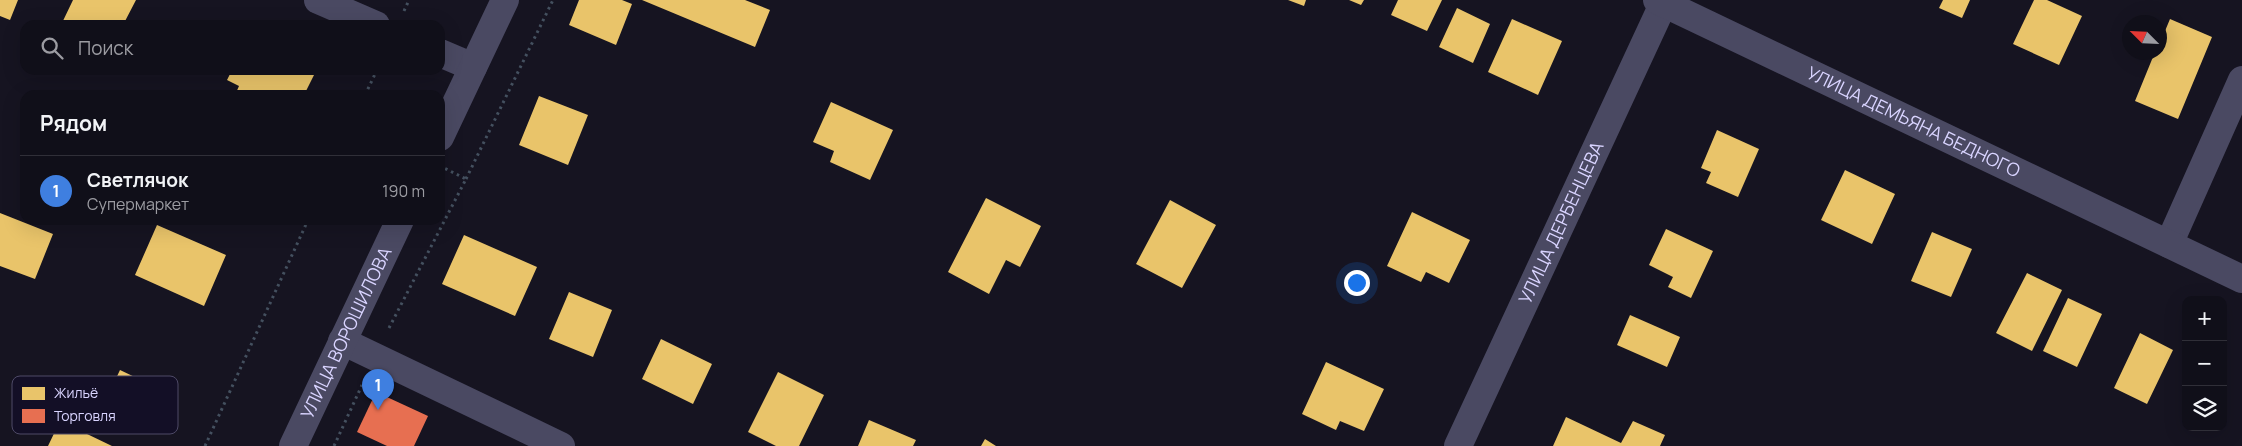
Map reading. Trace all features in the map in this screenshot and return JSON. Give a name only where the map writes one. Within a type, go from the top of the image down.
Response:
[{"type":"street","points":[[318,0],[364,20]]},
{"type":"street","points":[[445,126],[505,0]]},
{"type":"street","name":"УЛИЦА ДЕМЬЯНА БЕДНОГО","points":[[1662,1],[2242,279]]},
{"type":"street","name":"УЛИЦА ДЕРБЕНЦЕВА","points":[[1458,446],[1662,1]]},
{"type":"street","points":[[445,55],[473,67]]},
{"type":"street","points":[[2169,244],[2242,80]]},
{"type":"street","name":"УЛИЦА ВОРОШИЛОВА","points":[[293,446],[398,225]]},
{"type":"street","points":[[342,341],[561,446]]},
{"type":"path","points":[[445,220],[553,0]]},
{"type":"path","points":[[368,90],[375,75]]},
{"type":"path","points":[[445,168],[466,179]]},
{"type":"path","points":[[204,446],[306,225]]},
{"type":"path","points":[[334,446],[375,357],[442,225]]},
{"type":"building: Жильё","points":[[0,0],[18,0],[10,20],[0,16]]},
{"type":"building: Жильё","points":[[73,0],[136,0],[126,20],[63,20]]},
{"type":"building: Жильё","points":[[579,0],[622,0],[632,4],[616,45],[569,25]]},
{"type":"building: Жильё","points":[[642,0],[745,0],[770,10],[755,47]]},
{"type":"building: Жильё","points":[[1288,0],[1306,0],[1304,6]]},
{"type":"building: Жильё","points":[[1349,0],[1364,0],[1361,5]]},
{"type":"building: Жильё","points":[[1398,0],[1442,0],[1427,31],[1391,15]]},
{"type":"building: Жильё","points":[[1943,0],[1970,0],[1962,18],[1939,8]]},
{"type":"building: Жильё","points":[[2034,0],[2047,0],[2082,16],[2059,65],[2013,44]]},
{"type":"building: Жильё","points":[[1457,8],[1490,24],[1473,63],[1439,47]]},
{"type":"building: Жильё","points":[[1512,19],[1562,41],[1538,95],[1488,72]]},
{"type":"building: Жильё","points":[[2170,19],[2212,37],[2178,119],[2135,101],[2152,60],[2167,60],[2167,26]]},
{"type":"building: Жильё","points":[[230,75],[314,75],[306,90],[237,90],[239,86],[227,80]]},
{"type":"building: Жильё","points":[[539,96],[588,115],[568,165],[519,145]]},
{"type":"building: Жильё","points":[[831,102],[893,130],[870,180],[830,162],[834,151],[813,142]]},
{"type":"building: Жильё","points":[[1717,130],[1759,149],[1738,197],[1706,183],[1711,172],[1701,168]]},
{"type":"building: Жильё","points":[[1845,170],[1895,194],[1872,244],[1821,220]]},
{"type":"building: Жильё","points":[[986,198],[1041,226],[1020,267],[1006,260],[989,294],[948,272]]},
{"type":"building: Жильё","points":[[1170,200],[1216,225],[1182,288],[1136,264]]},
{"type":"building: Жильё","points":[[1412,212],[1470,240],[1449,283],[1426,272],[1421,282],[1387,266]]},
{"type":"building: Жильё","points":[[0,213],[20,221],[20,225],[30,225],[53,234],[35,279],[0,266]]},
{"type":"building: Жильё","points":[[157,225],[226,255],[204,306],[135,275]]},
{"type":"building: Жильё","points":[[1666,229],[1713,251],[1691,298],[1668,287],[1673,277],[1649,265]]},
{"type":"building: Жильё","points":[[1932,232],[1972,249],[1951,297],[1911,281]]},
{"type":"building: Жильё","points":[[464,235],[537,267],[515,316],[442,284]]},
{"type":"building: Жильё","points":[[2027,273],[2062,290],[2032,351],[1996,333]]},
{"type":"building: Жильё","points":[[569,292],[612,310],[593,357],[549,339]]},
{"type":"building: Жильё","points":[[2068,298],[2102,314],[2077,367],[2043,351]]},
{"type":"building: Жильё","points":[[1630,315],[1680,337],[1667,367],[1617,345]]},
{"type":"building: Жильё","points":[[2140,333],[2173,350],[2147,404],[2114,388]]},
{"type":"building: Жильё","points":[[661,339],[712,364],[693,404],[642,379]]},
{"type":"building: Жильё","points":[[1326,362],[1384,389],[1364,431],[1340,421],[1336,430],[1302,414]]},
{"type":"building: Жильё","points":[[120,370],[133,376],[117,376]]},
{"type":"building: Жильё","points":[[778,372],[824,395],[799,446],[776,446],[748,432]]},
{"type":"building: Жильё","points":[[1566,417],[1621,443],[1633,421],[1665,435],[1660,446],[1553,446]]},
{"type":"building: Жильё","points":[[869,420],[916,440],[913,446],[858,446]]},
{"type":"building: Жильё","points":[[54,434],[87,434],[112,446],[48,446]]},
{"type":"building: Жильё","points":[[985,439],[996,446],[981,446]]},
{"type":"building: Торговля","points":[[376,392],[428,416],[414,446],[387,446],[357,432]]},
{"type":"place","name":"Светлячок","points":[[378,410]]}]
